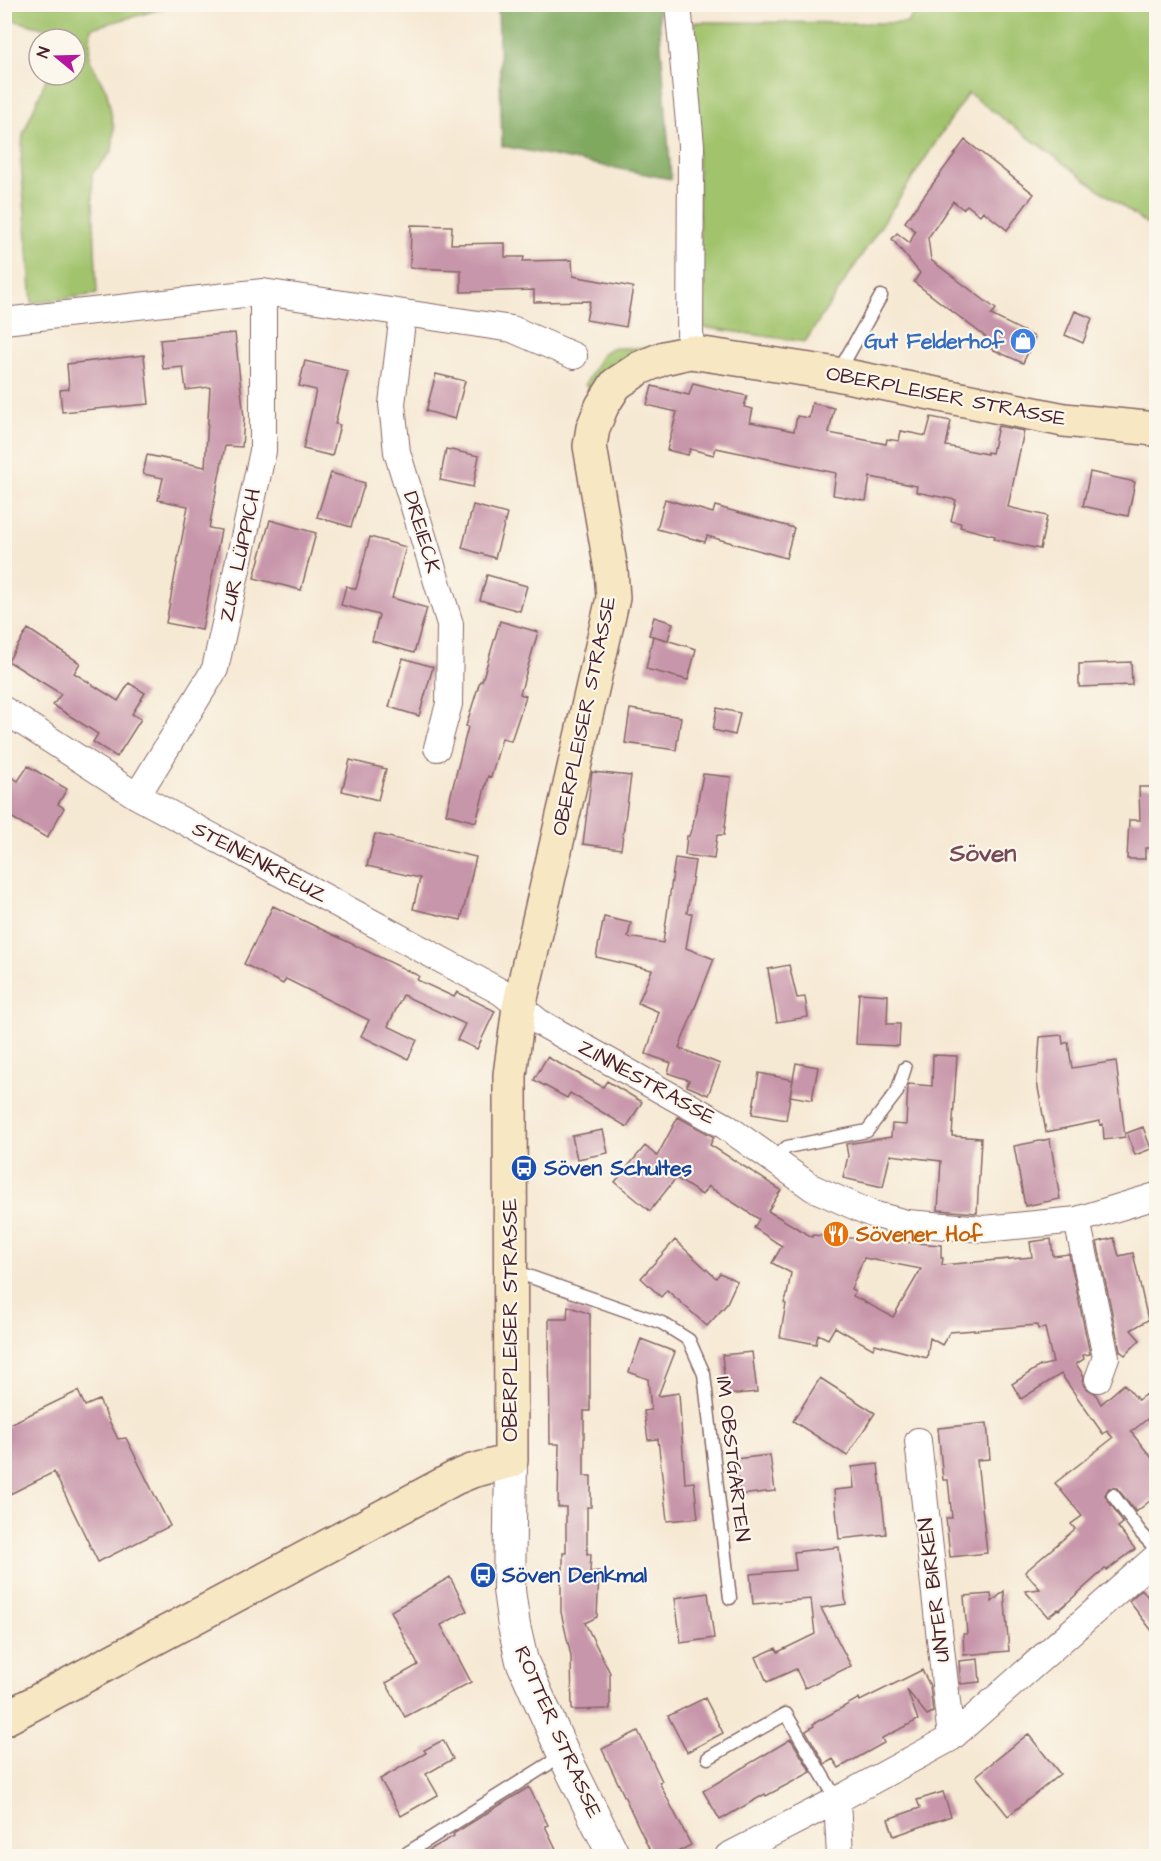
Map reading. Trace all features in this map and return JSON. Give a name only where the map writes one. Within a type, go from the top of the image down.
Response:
[{"type":"main road","name":"OBERPLEISER STRASSE","points":[[511,1461],[510,1075],[519,1007],[613,598],[611,570],[590,446],[602,406],[616,384],[640,368],[664,358],[690,352],[837,374],[1064,420],[1156,429]]},
{"type":"main road","points":[[4,1719],[455,1478],[511,1461]]},
{"type":"street","points":[[678,4],[691,145],[690,352]]},
{"type":"street","points":[[4,321],[263,292],[512,329],[574,356]]},
{"type":"street","name":"ZUR LÜPPICH","points":[[137,796],[215,669],[263,451],[263,292]]},
{"type":"street","name":"DREIECK","points":[[403,314],[392,404],[397,453],[450,624],[449,704],[436,748]]},
{"type":"street","name":"STEINENKREUZ","points":[[4,710],[137,796],[501,992],[519,1007]]},
{"type":"street","name":"ZINNESTRASSE","points":[[519,1007],[539,1023],[724,1125],[813,1188],[872,1214],[907,1223],[984,1229],[1077,1220],[1156,1196]]},
{"type":"street","points":[[1077,1220],[1106,1357],[1098,1379]]},
{"type":"street","name":"UNTER BIRKEN","points":[[918,1441],[951,1738]]},
{"type":"street","name":"ROTTER STRASSE","points":[[511,1461],[509,1590],[522,1661],[564,1755],[614,1857]]},
{"type":"street","points":[[728,1857],[951,1738],[1156,1557]]},
{"type":"street","points":[[837,1800],[840,1857]]},
{"type":"lane","points":[[837,374],[881,296]]},
{"type":"lane","points":[[774,1159],[787,1147],[867,1131],[897,1092],[904,1068]]},
{"type":"lane","name":"IM OBSTGARTEN","points":[[510,1276],[525,1275],[662,1323],[689,1340],[704,1374],[730,1598]]},
{"type":"lane","points":[[1113,1495],[1156,1549]]},
{"type":"lane","points":[[708,1758],[786,1714],[837,1800]]},
{"type":"lane","points":[[407,1853],[564,1755]]},
{"type":"green space","points":[[4,5],[177,5],[91,28],[89,58],[107,92],[114,129],[112,151],[92,174],[97,294],[32,303],[21,162],[23,134],[43,87],[87,87],[87,27],[39,27],[5,18]]},
{"type":"green space","points":[[498,5],[658,5],[671,179],[502,146]]},
{"type":"green space","points":[[920,5],[1156,5],[1156,231],[968,93],[805,342],[702,327],[694,22],[907,23]]},
{"type":"green space","points":[[611,348],[653,348],[595,391],[585,385],[602,354]]},
{"type":"building","points":[[965,140],[1034,194],[1007,230],[983,211],[980,215],[967,205],[963,209],[953,201],[928,238],[931,260],[996,309],[991,315],[1035,337],[1023,363],[989,348],[992,342],[914,282],[920,273],[892,239],[897,233],[910,243],[915,231],[905,222]]},
{"type":"building","points":[[411,225],[452,226],[451,244],[505,243],[505,257],[524,257],[523,261],[572,260],[573,276],[633,287],[626,327],[586,320],[590,301],[534,302],[534,290],[461,292],[461,270],[410,268]]},
{"type":"building","points":[[1075,311],[1092,318],[1083,343],[1065,335]]},
{"type":"building","points":[[235,333],[244,418],[242,447],[225,446],[209,528],[221,530],[202,630],[166,623],[188,506],[158,500],[163,478],[143,474],[147,455],[205,467],[210,387],[186,390],[183,367],[163,369],[160,340]]},
{"type":"building","points":[[144,355],[149,404],[62,412],[60,390],[69,389],[67,364]]},
{"type":"building","points":[[305,361],[348,371],[335,424],[340,425],[332,456],[303,449],[316,390],[299,386]]},
{"type":"building","points":[[436,374],[465,381],[455,419],[426,411]]},
{"type":"building","points":[[693,383],[747,396],[744,407],[753,409],[750,422],[794,431],[797,416],[809,418],[812,403],[834,408],[829,433],[886,444],[887,439],[899,441],[901,431],[926,436],[931,417],[951,421],[946,446],[987,454],[987,452],[992,453],[998,426],[1024,431],[1008,507],[1047,516],[1040,549],[994,539],[995,536],[960,527],[961,523],[951,521],[956,500],[916,492],[917,486],[870,477],[866,501],[833,495],[836,473],[716,448],[714,455],[690,449],[688,455],[667,450],[677,412],[647,405],[652,386],[689,395]]},
{"type":"building","points":[[446,449],[479,456],[473,487],[440,480]]},
{"type":"building","points":[[1090,472],[1135,482],[1128,516],[1083,506]]},
{"type":"building","points":[[331,473],[365,483],[351,527],[317,517]]},
{"type":"building","points":[[665,499],[713,513],[715,506],[794,528],[786,558],[707,536],[705,542],[657,529]]},
{"type":"building","points":[[473,505],[507,514],[495,558],[462,548]]},
{"type":"building","points":[[270,520],[316,533],[301,590],[254,578]]},
{"type":"building","points":[[370,537],[406,547],[392,598],[427,608],[414,653],[372,641],[379,615],[341,605],[346,586],[356,589]]},
{"type":"building","points":[[487,575],[527,586],[520,611],[480,600]]},
{"type":"building","points":[[654,617],[673,623],[668,640],[649,635]]},
{"type":"building","points":[[500,621],[538,632],[520,694],[526,696],[511,741],[502,738],[491,777],[488,776],[476,822],[446,814],[468,727],[466,726]]},
{"type":"building","points":[[28,629],[80,663],[74,673],[118,701],[129,683],[145,693],[132,714],[141,719],[117,757],[93,742],[98,734],[53,705],[61,694],[8,661]]},
{"type":"building","points":[[653,636],[696,649],[688,680],[646,669]]},
{"type":"building","points":[[403,658],[433,667],[419,716],[389,707]]},
{"type":"building","points":[[1131,662],[1132,685],[1079,687],[1079,664]]},
{"type":"building","points":[[717,708],[740,713],[735,735],[713,730]]},
{"type":"building","points":[[630,709],[681,717],[676,750],[625,743]]},
{"type":"building","points":[[350,760],[386,769],[378,800],[342,791]]},
{"type":"building","points":[[28,766],[67,789],[58,804],[64,808],[47,838],[4,813],[4,790],[12,777],[18,781]]},
{"type":"building","points":[[592,772],[631,776],[621,849],[583,844]]},
{"type":"building","points":[[703,774],[731,777],[724,835],[717,835],[714,859],[685,855],[687,836],[692,830]]},
{"type":"building","points":[[1139,787],[1156,787],[1156,848],[1145,848],[1145,859],[1127,859],[1129,820],[1140,820]]},
{"type":"building","points":[[375,834],[476,857],[461,920],[413,909],[420,878],[367,866]]},
{"type":"building","points":[[675,858],[695,861],[687,913],[692,913],[686,948],[714,959],[679,1048],[720,1064],[708,1095],[687,1086],[689,1080],[668,1073],[671,1063],[646,1054],[659,1012],[638,1003],[652,970],[596,957],[604,917],[631,923],[628,937],[663,943]]},
{"type":"building","points":[[273,906],[419,976],[417,980],[454,997],[457,992],[495,1011],[477,1049],[457,1040],[465,1024],[403,995],[388,1026],[417,1040],[408,1059],[361,1036],[369,1020],[286,979],[283,984],[244,964]]},
{"type":"building","points":[[789,965],[797,998],[805,997],[808,1017],[777,1022],[768,969]]},
{"type":"building","points":[[859,993],[888,995],[887,1024],[900,1024],[899,1046],[856,1044]]},
{"type":"building","points":[[1062,1035],[1063,1044],[1068,1042],[1072,1068],[1116,1061],[1125,1137],[1104,1140],[1103,1124],[1100,1125],[1100,1121],[1046,1132],[1037,1082],[1040,1037]]},
{"type":"building","points":[[933,1055],[957,1056],[952,1136],[981,1138],[977,1213],[938,1210],[941,1161],[890,1155],[883,1187],[843,1178],[848,1156],[846,1144],[891,1137],[892,1124],[906,1125],[908,1084],[932,1086]]},
{"type":"building","points":[[547,1057],[603,1087],[607,1081],[642,1102],[627,1127],[570,1093],[567,1098],[534,1080]]},
{"type":"building","points":[[796,1063],[818,1067],[812,1100],[790,1096]]},
{"type":"building","points":[[759,1073],[793,1080],[786,1120],[752,1114]]},
{"type":"building","points":[[678,1117],[714,1137],[710,1145],[781,1190],[768,1211],[812,1237],[812,1235],[941,1245],[942,1265],[1032,1257],[1030,1242],[1051,1239],[1053,1256],[1069,1254],[1090,1354],[1083,1355],[1084,1359],[1076,1364],[1084,1376],[1083,1382],[1086,1388],[1095,1393],[1101,1404],[1124,1384],[1138,1400],[1146,1394],[1156,1407],[1156,1412],[1131,1432],[1156,1463],[1156,1496],[1136,1512],[1117,1488],[1109,1488],[1105,1495],[1123,1523],[1118,1527],[1135,1549],[1107,1570],[1105,1569],[1048,1617],[1025,1591],[1040,1589],[1025,1572],[1075,1529],[1071,1524],[1082,1516],[1055,1483],[1113,1438],[1107,1431],[1103,1434],[1061,1374],[1021,1399],[1012,1384],[1040,1366],[1053,1363],[1045,1328],[1038,1329],[1037,1325],[950,1332],[942,1345],[930,1338],[927,1358],[875,1344],[873,1349],[835,1327],[828,1339],[818,1334],[816,1344],[780,1337],[786,1304],[784,1303],[791,1273],[772,1263],[782,1246],[754,1228],[759,1219],[708,1186],[702,1195],[676,1178],[650,1211],[615,1182],[645,1146],[657,1156]],"holes":[[[864,1258],[921,1269],[893,1317],[853,1296],[855,1291],[851,1289]]]},
{"type":"building","points":[[1143,1127],[1151,1149],[1135,1155],[1127,1133]]},
{"type":"building","points":[[603,1130],[608,1153],[577,1159],[572,1136]]},
{"type":"building","points":[[1050,1139],[1060,1199],[1025,1206],[1014,1146]]},
{"type":"building","points":[[1114,1238],[1119,1256],[1133,1253],[1148,1320],[1131,1330],[1140,1340],[1125,1355],[1120,1351],[1097,1242]]},
{"type":"building","points":[[675,1240],[716,1278],[720,1273],[737,1281],[726,1305],[707,1326],[667,1290],[661,1297],[641,1278]]},
{"type":"building","points":[[568,1306],[590,1314],[590,1411],[584,1411],[584,1476],[591,1476],[591,1507],[587,1507],[587,1554],[591,1554],[590,1572],[599,1571],[597,1617],[585,1623],[610,1673],[610,1709],[572,1710],[571,1656],[561,1612],[561,1572],[563,1573],[563,1553],[566,1553],[566,1507],[558,1507],[559,1444],[550,1444],[549,1319],[567,1319]]},
{"type":"building","points":[[641,1339],[675,1352],[658,1396],[679,1393],[685,1483],[694,1482],[698,1518],[667,1521],[658,1439],[648,1440],[644,1411],[651,1410],[648,1379],[629,1372]]},
{"type":"building","points":[[752,1352],[757,1392],[726,1395],[722,1355]]},
{"type":"building","points":[[820,1378],[875,1413],[847,1456],[793,1421]]},
{"type":"building","points":[[78,1391],[85,1406],[99,1400],[118,1439],[126,1438],[170,1526],[98,1562],[54,1472],[4,1497],[4,1427]]},
{"type":"building","points":[[987,1423],[990,1459],[977,1460],[987,1553],[950,1557],[946,1518],[952,1518],[948,1480],[943,1480],[938,1428]]},
{"type":"building","points":[[770,1455],[775,1491],[740,1495],[735,1459]]},
{"type":"building","points":[[878,1464],[886,1534],[839,1539],[834,1490],[854,1488],[852,1467]]},
{"type":"building","points":[[839,1547],[846,1604],[821,1608],[851,1666],[805,1688],[796,1669],[767,1682],[756,1657],[776,1648],[778,1652],[815,1634],[811,1599],[753,1604],[750,1574],[796,1570],[794,1552]]},
{"type":"building","points":[[450,1577],[467,1611],[441,1625],[471,1682],[405,1717],[386,1683],[418,1665],[391,1611]]},
{"type":"building","points":[[1142,1589],[1156,1608],[1156,1636],[1129,1601]]},
{"type":"building","points":[[1004,1591],[1009,1651],[964,1655],[963,1634],[967,1634],[964,1596],[991,1594],[992,1602]]},
{"type":"building","points":[[708,1593],[714,1638],[681,1643],[675,1598]]},
{"type":"building","points":[[978,1659],[980,1682],[961,1684],[959,1661]]},
{"type":"building","points":[[922,1670],[930,1686],[933,1712],[927,1715],[907,1690],[918,1720],[882,1738],[884,1743],[839,1768],[833,1759],[825,1764],[806,1731],[814,1726],[813,1724],[859,1698],[860,1701]]},
{"type":"building","points":[[705,1698],[723,1733],[687,1752],[668,1716]]},
{"type":"building","points":[[638,1731],[662,1781],[659,1782],[691,1845],[668,1857],[653,1857],[602,1749]]},
{"type":"building","points":[[1028,1734],[1060,1774],[1008,1816],[976,1776]]},
{"type":"building","points":[[791,1739],[811,1772],[766,1796],[765,1794],[720,1820],[703,1791]]},
{"type":"building","points":[[443,1740],[453,1759],[426,1774],[438,1795],[401,1816],[380,1779],[426,1753],[424,1750]]},
{"type":"building","points":[[529,1787],[548,1825],[545,1826],[560,1857],[417,1857],[454,1836],[453,1834]]},
{"type":"building","points":[[943,1792],[951,1816],[894,1836],[888,1819],[920,1808],[917,1800]]},
{"type":"place","name":"Gut Felderhof","points":[[1023,341]]},
{"type":"place","name":"Söven Schultes","points":[[524,1168]]},
{"type":"place","name":"Sövener Hof","points":[[836,1234]]},
{"type":"place","name":"Söven Denkmal","points":[[483,1575]]},
{"type":"district","name":"Söven","points":[[983,854]]}]
